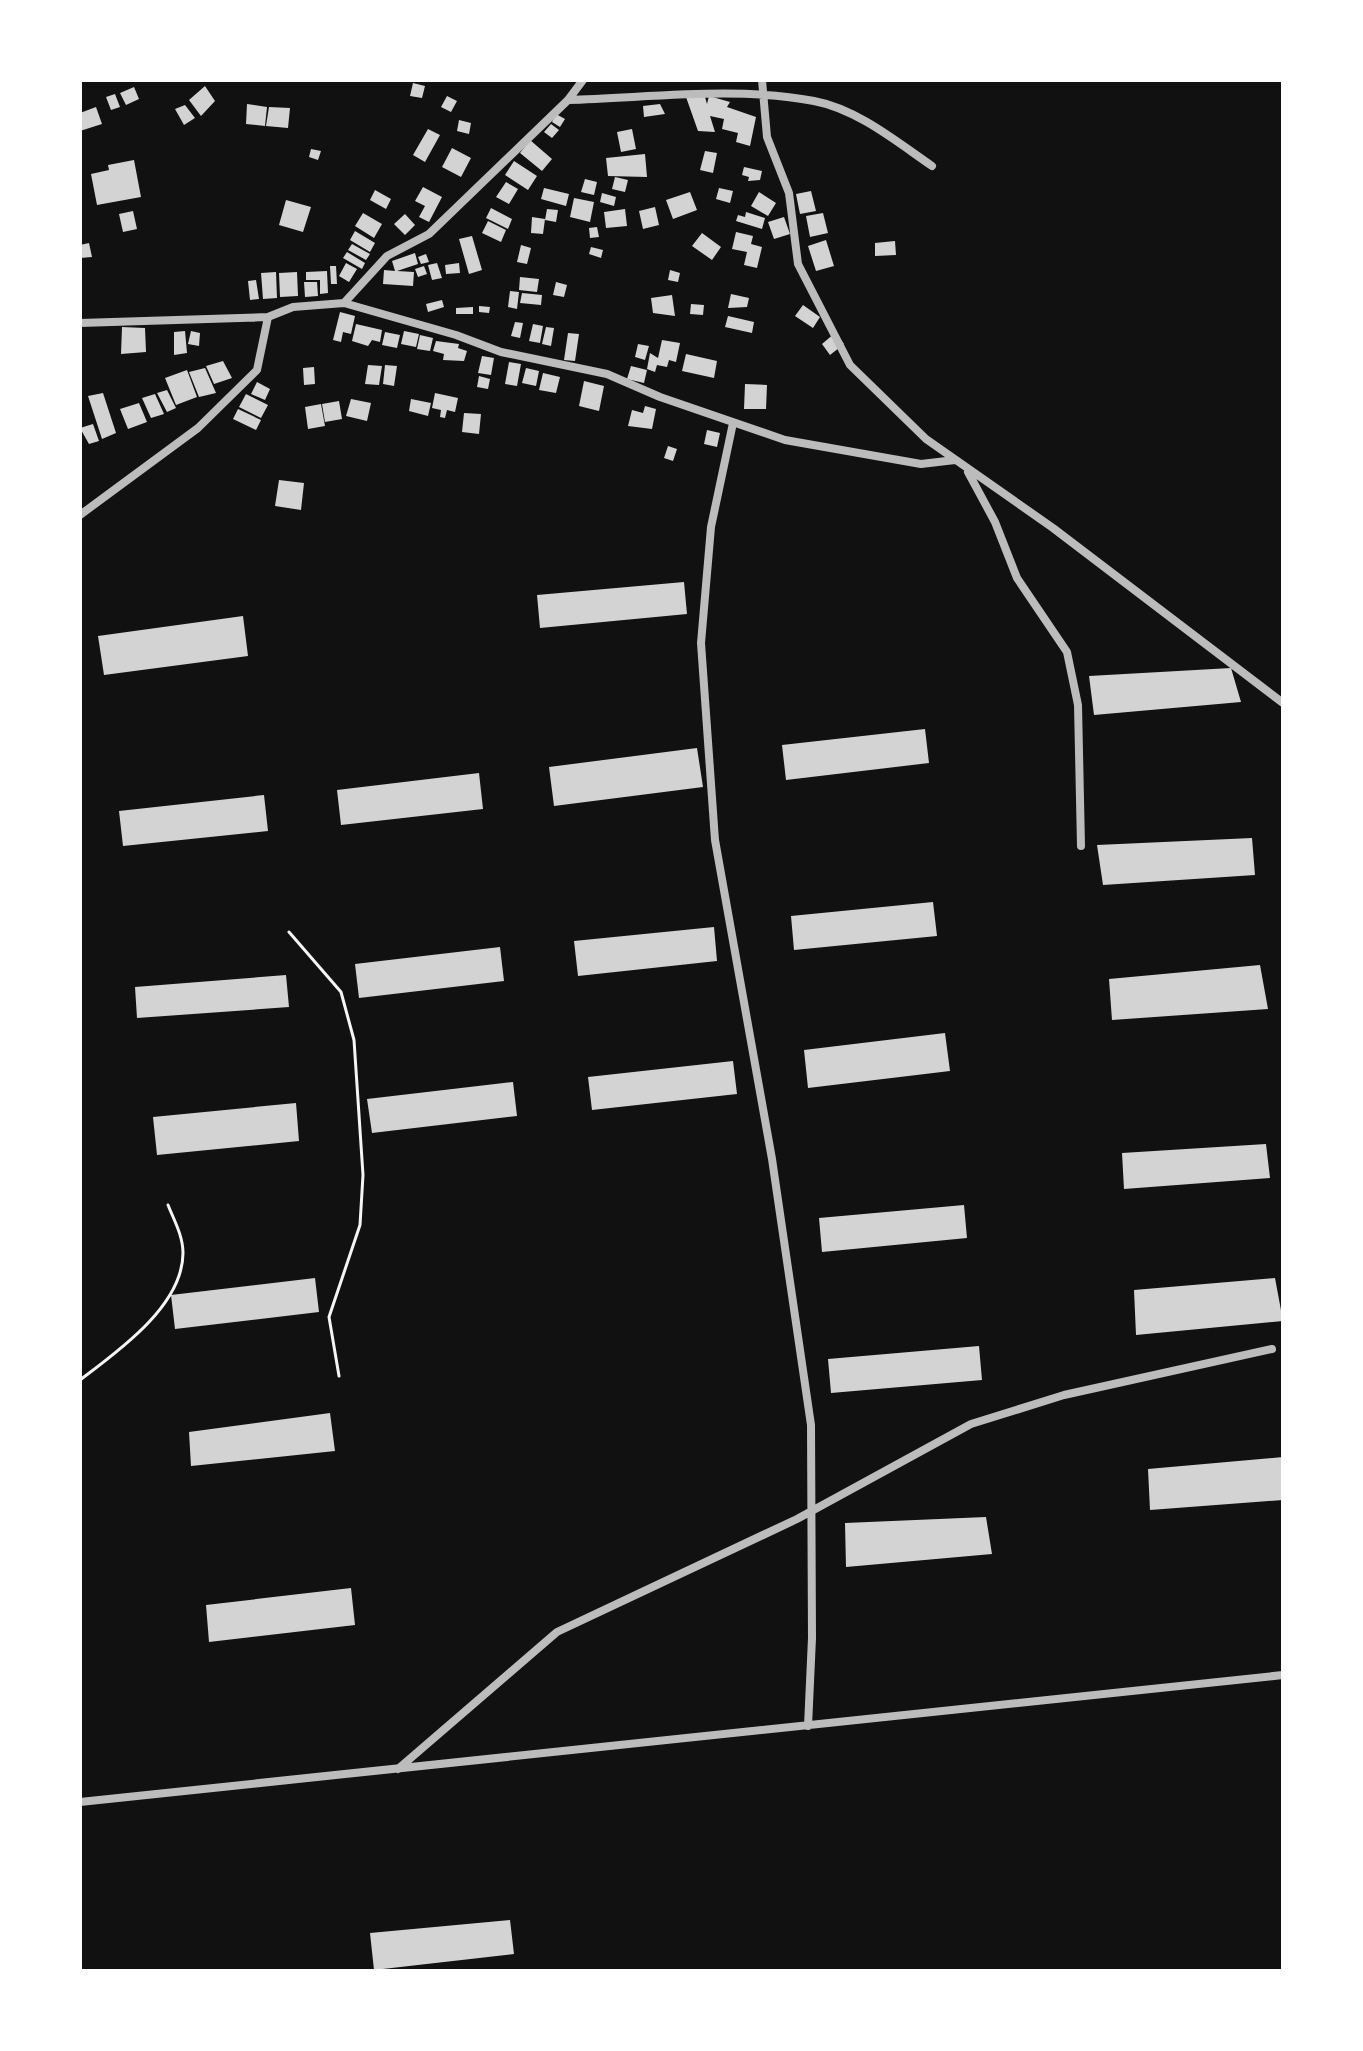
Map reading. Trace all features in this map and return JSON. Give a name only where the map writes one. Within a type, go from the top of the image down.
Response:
[{"type":"street","points":[[344,303],[387,256],[429,234],[568,100],[583,80]]},
{"type":"street","points":[[762,80],[767,137],[789,193],[798,264],[850,365],[892,409],[955,460],[1053,528],[1283,703]]},
{"type":"street","points":[[568,100],[763,97],[816,101],[880,131],[932,166]]},
{"type":"street","points":[[80,323],[268,317],[293,307],[344,303],[456,335],[501,352],[607,374],[785,440],[907,462],[955,460]]},
{"type":"street","points":[[80,515],[198,428],[257,370],[268,317]]},
{"type":"street","points":[[733,423],[711,527],[701,643],[712,799],[734,959],[751,1037],[796,1309],[811,1425],[813,1510],[808,1726]]},
{"type":"street","points":[[966,468],[995,522],[1017,578],[1067,652],[1078,705],[1081,846]]},
{"type":"street","points":[[397,1769],[557,1632],[813,1510],[971,1424],[1064,1395],[1272,1349]]},
{"type":"street","points":[[80,1802],[1283,1675]]},
{"type":"path","points":[[289,932],[341,992],[354,1040],[362,1188],[360,1225],[329,1317],[339,1376]]},
{"type":"path","points":[[80,1380],[153,1319],[173,1285],[183,1254],[168,1205]]},
{"type":"building","points":[[413,83],[425,86],[422,98],[410,96]]},
{"type":"building","points":[[205,86],[215,101],[201,116],[189,100]]},
{"type":"building","points":[[134,87],[139,99],[126,105],[120,93]]},
{"type":"building","points":[[115,94],[120,107],[111,110],[106,97]]},
{"type":"building","points":[[447,96],[457,101],[451,112],[441,107]]},
{"type":"building","points":[[709,96],[730,102],[727,107],[756,117],[750,146],[736,142],[738,133],[722,129],[724,119],[710,116],[715,132],[698,131],[686,97],[705,97],[707,104]]},
{"type":"building","points":[[247,104],[267,107],[265,126],[246,124]]},
{"type":"building","points":[[660,104],[665,114],[644,117],[643,106]]},
{"type":"building","points":[[185,105],[195,118],[184,125],[175,109]]},
{"type":"building","points":[[96,107],[102,124],[80,131],[80,113]]},
{"type":"building","points":[[269,107],[290,108],[288,128],[266,126]]},
{"type":"building","points":[[556,114],[565,119],[560,127],[552,122]]},
{"type":"building","points":[[459,120],[471,123],[469,134],[457,131]]},
{"type":"building","points":[[551,124],[559,130],[552,138],[544,132]]},
{"type":"building","points":[[428,129],[440,135],[425,162],[413,155]]},
{"type":"building","points":[[632,129],[636,149],[621,152],[617,132]]},
{"type":"building","points":[[530,140],[552,159],[542,171],[520,153]]},
{"type":"building","points":[[452,148],[471,158],[461,177],[442,167]]},
{"type":"building","points":[[311,149],[321,151],[318,160],[309,157]]},
{"type":"building","points":[[705,151],[717,153],[713,173],[700,170]]},
{"type":"building","points":[[645,154],[647,177],[608,176],[606,158]]},
{"type":"building","points":[[134,160],[141,197],[97,205],[91,174],[109,170],[108,165]]},
{"type":"building","points":[[514,161],[537,176],[528,190],[505,175]]},
{"type":"building","points":[[744,167],[762,171],[760,180],[748,181],[749,177],[742,175]]},
{"type":"building","points":[[615,177],[628,180],[625,192],[612,189]]},
{"type":"building","points":[[585,179],[597,182],[594,195],[581,192]]},
{"type":"building","points":[[506,182],[518,189],[509,204],[496,197]]},
{"type":"building","points":[[423,187],[442,197],[429,222],[419,217],[425,206],[415,201]]},
{"type":"building","points":[[544,188],[569,194],[566,206],[541,199]]},
{"type":"building","points":[[719,188],[733,191],[730,203],[716,199]]},
{"type":"building","points":[[375,190],[391,199],[386,209],[370,200]]},
{"type":"building","points":[[811,191],[816,211],[800,214],[796,194]]},
{"type":"building","points":[[690,192],[697,210],[673,219],[666,200]]},
{"type":"building","points":[[759,192],[776,203],[768,216],[751,206]]},
{"type":"building","points":[[602,193],[616,197],[614,206],[600,202]]},
{"type":"building","points":[[574,198],[594,202],[590,222],[570,217]]},
{"type":"building","points":[[286,200],[311,207],[303,232],[279,225]]},
{"type":"building","points":[[655,207],[659,225],[643,229],[639,211]]},
{"type":"building","points":[[491,208],[512,219],[508,229],[486,218]]},
{"type":"building","points":[[547,209],[558,210],[556,222],[545,220]]},
{"type":"building","points":[[625,209],[627,226],[606,228],[604,212]]},
{"type":"building","points":[[133,211],[137,229],[123,232],[119,214]]},
{"type":"building","points":[[746,212],[765,218],[762,229],[736,221],[738,215],[745,217]]},
{"type":"building","points":[[363,213],[382,224],[374,238],[355,226]]},
{"type":"building","points":[[823,213],[828,233],[810,237],[806,216]]},
{"type":"building","points":[[405,214],[415,225],[405,235],[394,224]]},
{"type":"building","points":[[532,217],[545,219],[543,234],[531,233]]},
{"type":"building","points":[[784,217],[790,234],[774,239],[768,222]]},
{"type":"building","points":[[488,221],[506,230],[501,242],[482,233]]},
{"type":"building","points":[[597,227],[599,237],[590,238],[589,228]]},
{"type":"building","points":[[355,231],[375,243],[370,252],[350,240]]},
{"type":"building","points":[[736,232],[753,236],[751,244],[762,247],[757,268],[744,265],[747,252],[732,249]]},
{"type":"building","points":[[702,233],[721,247],[712,260],[692,246]]},
{"type":"building","points":[[472,236],[482,270],[469,274],[459,239]]},
{"type":"building","points":[[826,240],[834,266],[816,271],[808,246]]},
{"type":"building","points":[[895,241],[896,255],[875,256],[875,243]]},
{"type":"building","points":[[89,243],[92,257],[80,258],[80,245]]},
{"type":"building","points":[[352,244],[370,254],[366,260],[348,250]]},
{"type":"building","points":[[521,245],[531,248],[527,264],[517,262]]},
{"type":"building","points":[[591,247],[603,250],[601,258],[589,254]]},
{"type":"building","points":[[347,252],[365,263],[362,269],[343,258]]},
{"type":"building","points":[[415,253],[418,264],[397,271],[414,272],[413,286],[383,284],[384,270],[395,271],[392,261]]},
{"type":"building","points":[[426,254],[429,262],[421,264],[418,257]]},
{"type":"building","points":[[346,263],[357,269],[349,282],[339,276]]},
{"type":"building","points":[[437,263],[442,278],[432,280],[428,265]]},
{"type":"building","points":[[459,263],[460,273],[446,274],[445,265]]},
{"type":"building","points":[[330,266],[336,266],[337,284],[331,284]]},
{"type":"building","points":[[424,266],[427,274],[418,277],[415,269]]},
{"type":"building","points":[[670,270],[680,273],[678,282],[668,280]]},
{"type":"building","points":[[327,271],[328,293],[320,294],[320,280],[306,280],[306,272]]},
{"type":"building","points":[[276,272],[277,298],[263,299],[261,273]]},
{"type":"building","points":[[297,272],[298,296],[280,297],[279,273]]},
{"type":"building","points":[[520,277],[539,279],[537,292],[519,290]]},
{"type":"building","points":[[256,280],[259,299],[250,300],[248,281]]},
{"type":"building","points":[[304,282],[317,282],[318,296],[305,297]]},
{"type":"building","points":[[556,282],[567,285],[564,297],[553,295]]},
{"type":"building","points":[[510,291],[519,292],[517,309],[508,307]]},
{"type":"building","points":[[522,293],[542,295],[541,305],[520,303]]},
{"type":"building","points":[[731,294],[749,298],[747,307],[728,308]]},
{"type":"building","points":[[672,295],[675,316],[653,313],[651,298]]},
{"type":"building","points":[[442,300],[444,307],[428,312],[426,304]]},
{"type":"building","points":[[691,304],[704,305],[703,315],[690,314]]},
{"type":"building","points":[[803,305],[820,317],[813,328],[795,316]]},
{"type":"building","points":[[479,306],[490,307],[489,313],[479,312]]},
{"type":"building","points":[[473,307],[473,314],[456,314],[456,308]]},
{"type":"building","points":[[340,312],[355,316],[351,334],[343,332],[341,342],[333,340]]},
{"type":"building","points":[[728,316],[754,322],[752,333],[725,327]]},
{"type":"building","points":[[515,322],[523,323],[520,338],[511,336]]},
{"type":"building","points":[[356,324],[382,330],[380,342],[372,340],[368,346],[352,341]]},
{"type":"building","points":[[533,324],[543,326],[540,343],[529,341]]},
{"type":"building","points":[[122,327],[145,328],[146,352],[121,354]]},
{"type":"building","points":[[546,327],[554,328],[551,346],[542,344]]},
{"type":"building","points":[[185,331],[187,353],[174,355],[174,332]]},
{"type":"building","points":[[191,331],[200,333],[199,346],[188,344]]},
{"type":"building","points":[[404,331],[419,334],[416,347],[401,344]]},
{"type":"building","points":[[385,332],[400,335],[397,348],[382,345]]},
{"type":"building","points":[[568,333],[579,334],[575,361],[564,360]]},
{"type":"building","points":[[835,333],[844,344],[830,355],[822,344]]},
{"type":"building","points":[[420,335],[433,338],[430,351],[417,349]]},
{"type":"building","points":[[662,340],[680,343],[676,362],[669,360],[667,367],[657,365],[655,372],[647,369],[650,353],[658,358]]},
{"type":"building","points":[[436,341],[459,344],[458,348],[467,351],[464,361],[443,360],[444,354],[433,351]]},
{"type":"building","points":[[638,344],[649,346],[645,360],[635,357]]},
{"type":"building","points":[[686,354],[717,361],[714,378],[682,371]]},
{"type":"building","points":[[482,356],[494,358],[491,375],[478,373]]},
{"type":"building","points":[[223,361],[232,378],[214,384],[206,366]]},
{"type":"building","points":[[509,362],[521,364],[517,386],[505,384]]},
{"type":"building","points":[[368,365],[382,366],[379,385],[365,384]]},
{"type":"building","points":[[385,365],[397,366],[394,386],[383,384]]},
{"type":"building","points":[[631,366],[647,370],[644,383],[627,379]]},
{"type":"building","points":[[314,367],[315,384],[304,385],[303,368]]},
{"type":"building","points":[[205,368],[216,393],[199,397],[189,372]]},
{"type":"building","points":[[526,368],[539,371],[536,386],[522,383]]},
{"type":"building","points":[[187,370],[197,397],[176,405],[165,378]]},
{"type":"building","points":[[543,373],[560,377],[556,393],[539,390]]},
{"type":"building","points":[[479,376],[490,379],[488,389],[477,387]]},
{"type":"building","points":[[584,381],[604,386],[599,411],[579,406]]},
{"type":"building","points":[[257,382],[270,389],[265,400],[251,394]]},
{"type":"building","points":[[745,384],[767,385],[766,409],[744,409]]},
{"type":"building","points":[[167,390],[176,408],[167,412],[157,393]]},
{"type":"building","points":[[103,393],[116,433],[102,439],[88,396]]},
{"type":"building","points":[[435,393],[458,398],[455,412],[447,410],[445,418],[440,417],[441,410],[432,408]]},
{"type":"building","points":[[155,394],[164,414],[151,418],[142,398]]},
{"type":"building","points":[[246,394],[268,405],[261,418],[239,407]]},
{"type":"building","points":[[351,399],[371,403],[367,421],[346,416]]},
{"type":"building","points":[[411,399],[431,403],[428,416],[409,411]]},
{"type":"building","points":[[339,401],[342,419],[325,422],[322,404]]},
{"type":"building","points":[[139,403],[147,422],[128,429],[120,409]]},
{"type":"building","points":[[321,404],[325,426],[308,429],[305,407]]},
{"type":"building","points":[[645,406],[656,409],[652,429],[628,426],[632,410],[643,413]]},
{"type":"building","points":[[238,409],[261,420],[256,430],[233,419]]},
{"type":"building","points":[[464,413],[481,414],[479,434],[462,432]]},
{"type":"building","points":[[93,424],[99,441],[89,444],[80,428]]},
{"type":"building","points":[[707,430],[720,433],[717,447],[704,444]]},
{"type":"building","points":[[668,446],[677,449],[673,461],[664,458]]},
{"type":"building","points":[[279,480],[304,483],[301,510],[275,506]]},
{"type":"building","points":[[684,582],[687,614],[540,628],[537,595]]},
{"type":"building","points":[[243,616],[248,656],[104,675],[98,636]]},
{"type":"building","points":[[1231,668],[1241,702],[1094,715],[1089,676]]},
{"type":"building","points":[[925,729],[929,763],[786,780],[782,745]]},
{"type":"building","points":[[697,748],[703,787],[554,806],[549,767]]},
{"type":"building","points":[[479,773],[483,809],[341,825],[337,790]]},
{"type":"building","points":[[264,795],[268,831],[123,846],[119,811]]},
{"type":"building","points":[[1252,838],[1255,875],[1103,885],[1097,845]]},
{"type":"building","points":[[933,902],[937,936],[794,950],[791,916]]},
{"type":"building","points":[[714,927],[717,961],[578,976],[574,941]]},
{"type":"building","points":[[500,947],[504,981],[359,998],[355,964]]},
{"type":"building","points":[[1260,965],[1268,1009],[1112,1020],[1109,979]]},
{"type":"building","points":[[286,975],[289,1007],[137,1018],[135,987]]},
{"type":"building","points":[[945,1033],[950,1071],[808,1088],[804,1050]]},
{"type":"building","points":[[733,1061],[737,1094],[592,1110],[588,1077]]},
{"type":"building","points":[[513,1082],[517,1116],[372,1133],[367,1099]]},
{"type":"building","points":[[296,1103],[299,1141],[157,1155],[153,1117]]},
{"type":"building","points":[[1266,1144],[1270,1178],[1124,1189],[1122,1153]]},
{"type":"building","points":[[964,1205],[967,1238],[822,1252],[819,1218]]},
{"type":"building","points":[[315,1278],[319,1312],[175,1329],[171,1295]]},
{"type":"building","points":[[1275,1278],[1283,1321],[1136,1335],[1134,1290]]},
{"type":"building","points":[[979,1346],[982,1380],[831,1393],[828,1359]]},
{"type":"building","points":[[330,1413],[335,1451],[191,1466],[189,1432]]},
{"type":"building","points":[[1283,1457],[1283,1500],[1150,1510],[1148,1469]]},
{"type":"building","points":[[986,1517],[992,1554],[846,1567],[845,1523]]},
{"type":"building","points":[[351,1588],[355,1625],[209,1642],[206,1605]]},
{"type":"building","points":[[510,1920],[514,1954],[374,1970],[370,1933]]}]
